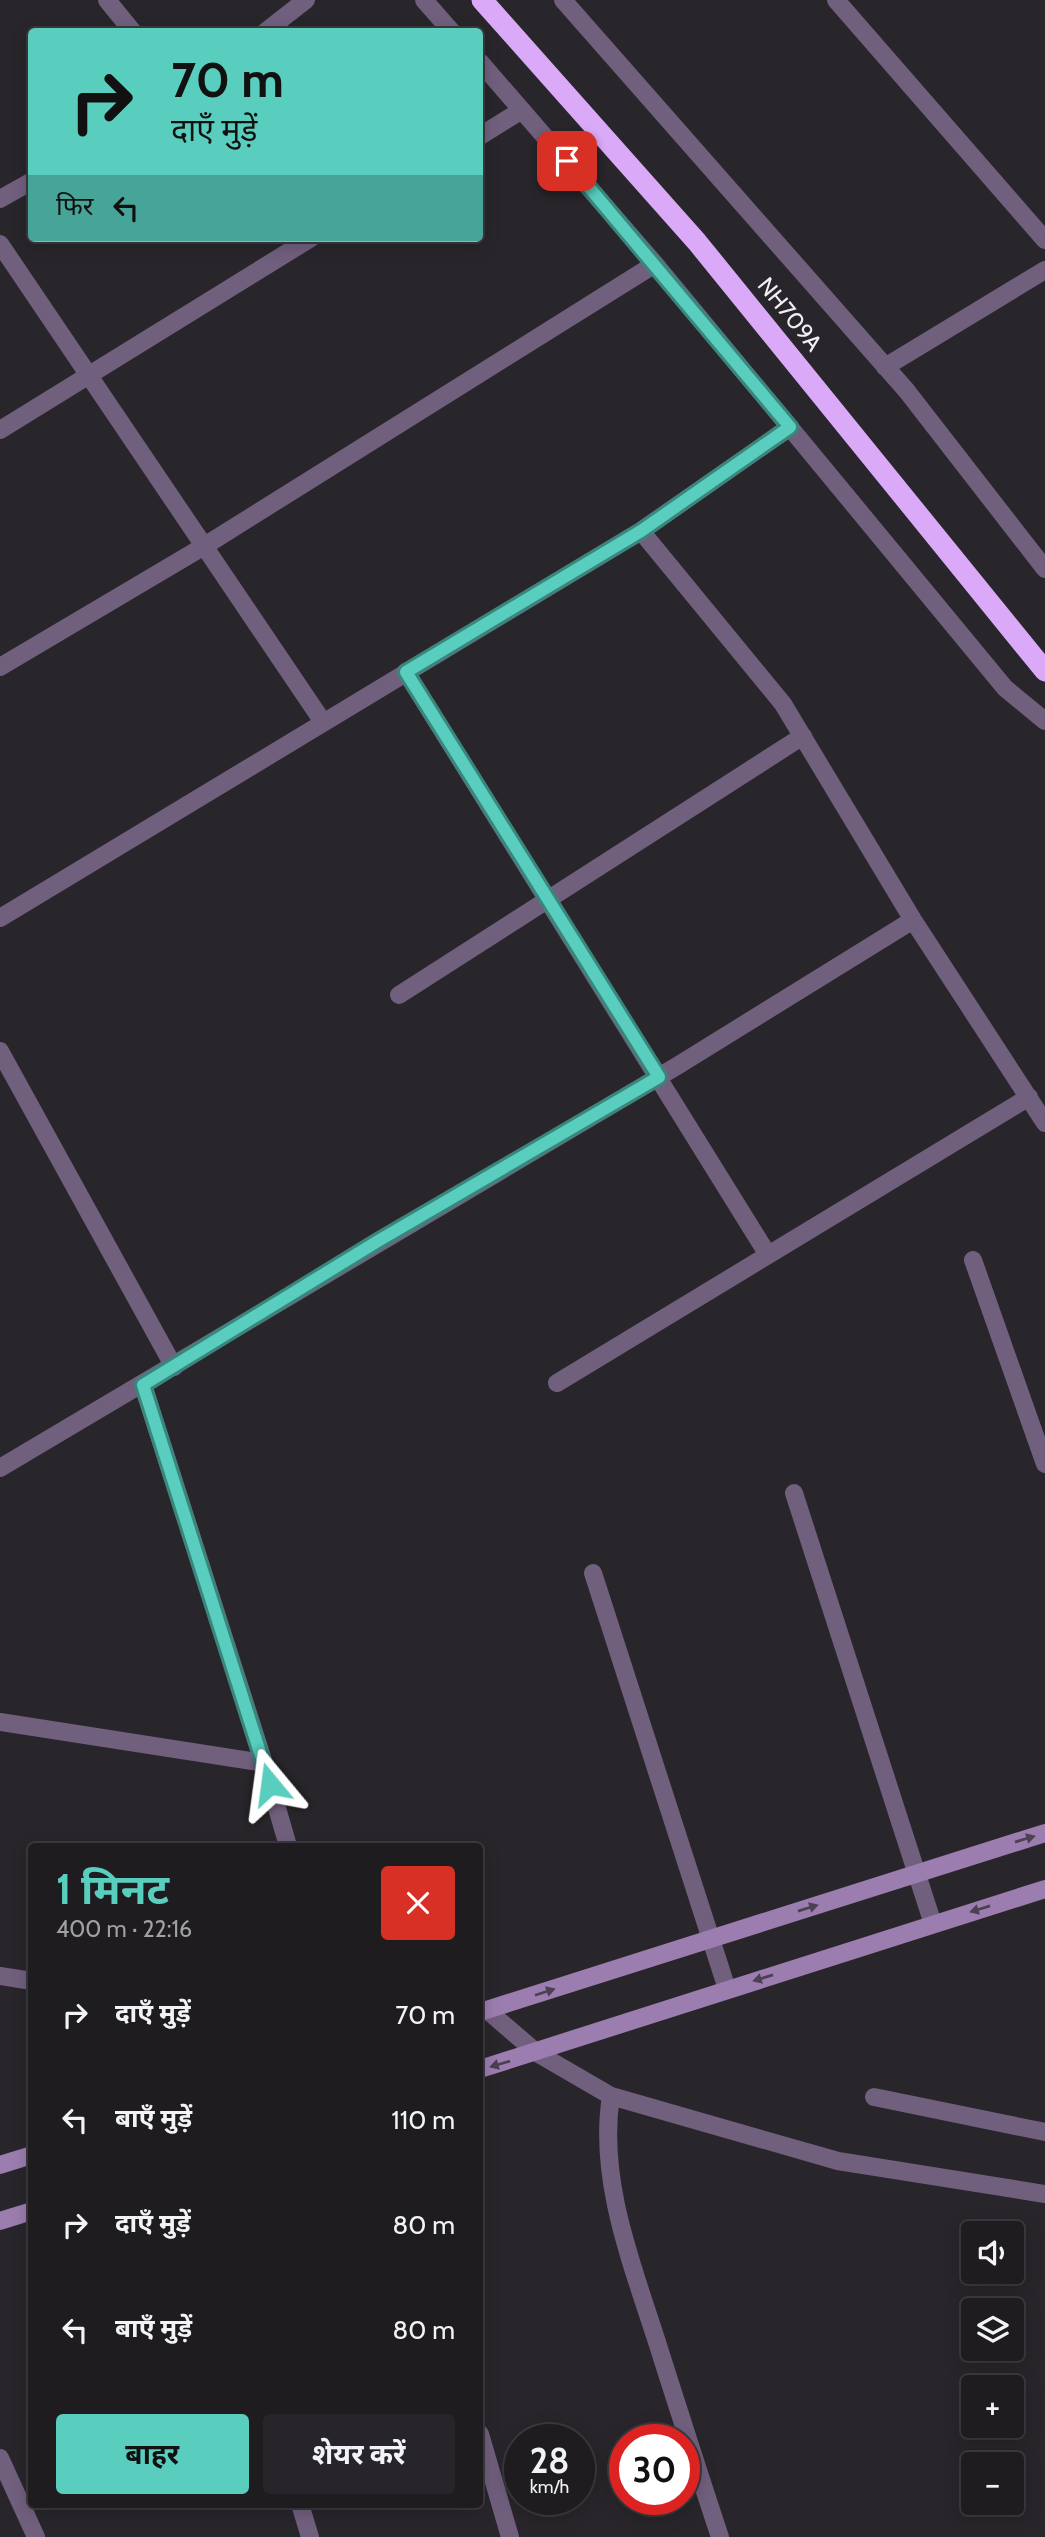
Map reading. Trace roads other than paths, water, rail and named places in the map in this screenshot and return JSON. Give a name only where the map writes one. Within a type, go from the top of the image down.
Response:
[{"type":"highway","name":"NH709A","points":[[482,0],[697,242],[1045,671]]},
{"type":"main road","points":[[483,2011],[1045,1833]]},
{"type":"main road","points":[[483,2068],[1045,1889]]},
{"type":"main road","points":[[0,2165],[28,2156]]},
{"type":"main road","points":[[0,2221],[28,2212]]},
{"type":"street","points":[[107,0],[131,28]]},
{"type":"street","points":[[270,28],[306,0]]},
{"type":"street","points":[[424,0],[448,28]]},
{"type":"street","points":[[563,0],[934,424],[1045,569]]},
{"type":"street","points":[[836,0],[1045,240]]},
{"type":"street","points":[[483,65],[655,264],[1005,688],[1045,721]]},
{"type":"street","points":[[483,134],[522,110]]},
{"type":"street","points":[[0,199],[28,183]]},
{"type":"street","points":[[0,430],[304,242]]},
{"type":"street","points":[[0,244],[206,545],[323,722]]},
{"type":"street","points":[[0,667],[206,545],[655,264]]},
{"type":"street","points":[[885,367],[1045,270]]},
{"type":"street","points":[[0,918],[641,531],[790,427]]},
{"type":"street","points":[[641,531],[783,704],[913,920],[1045,1123]]},
{"type":"street","points":[[406,672],[768,1255]]},
{"type":"street","points":[[399,995],[803,736]]},
{"type":"street","points":[[0,1468],[174,1367],[378,1241],[659,1077],[913,920]]},
{"type":"street","points":[[0,1051],[174,1367]]},
{"type":"street","points":[[557,1383],[1029,1097]]},
{"type":"street","points":[[973,1260],[1045,1464]]},
{"type":"street","points":[[143,1385],[287,1843]]},
{"type":"street","points":[[794,1493],[933,1924]]},
{"type":"street","points":[[593,1573],[727,1989]]},
{"type":"street","points":[[0,1722],[264,1763]]},
{"type":"street","points":[[0,1976],[28,1981]]},
{"type":"street","points":[[483,2011],[537,2053],[611,2096],[838,2161],[1045,2194]]},
{"type":"street","points":[[611,2096],[606,2129],[611,2182],[625,2242],[719,2537]]},
{"type":"street","points":[[874,2097],[1043,2130]]},
{"type":"street","points":[[483,2444],[510,2537]]},
{"type":"street","points":[[0,2458],[36,2537]]},
{"type":"street","points":[[301,2508],[310,2537]]}]
